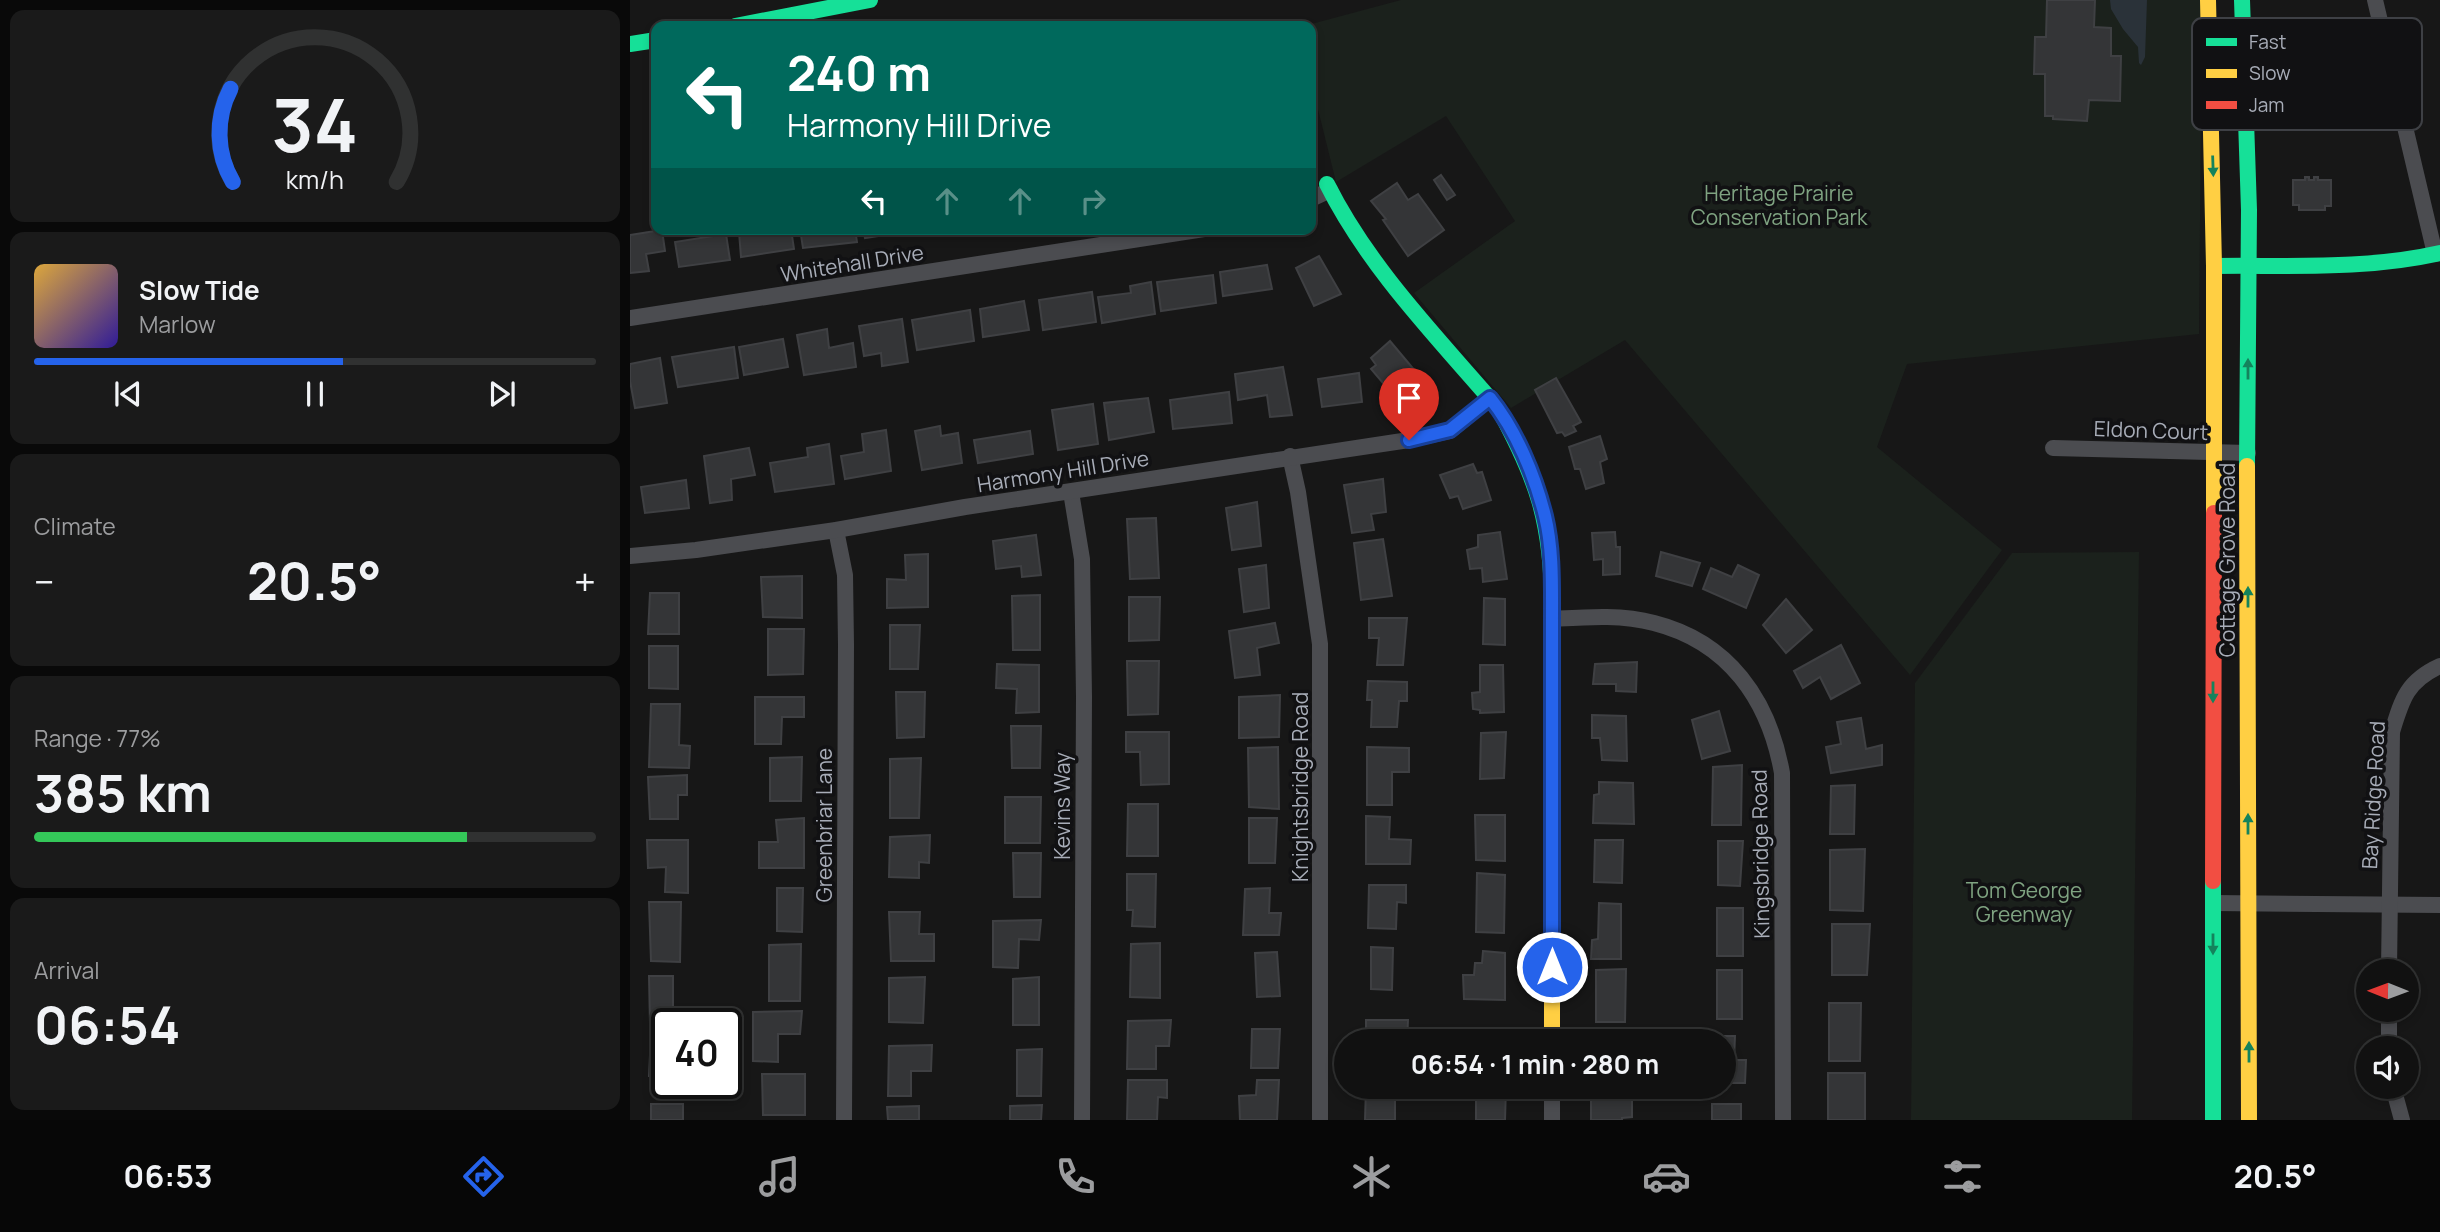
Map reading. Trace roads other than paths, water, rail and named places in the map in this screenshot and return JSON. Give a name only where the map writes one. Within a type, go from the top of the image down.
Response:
[{"type":"main road","points":[[761,21],[870,0]]},
{"type":"main road","name":"Cottage Grove Road","points":[[2208,0],[2208,18]]},
{"type":"main road","name":"Cottage Grove Road","points":[[2242,0],[2243,18]]},
{"type":"main road","points":[[630,44],[651,41]]},
{"type":"main road","name":"Cottage Grove Road","points":[[2211,130],[2214,266],[2213,1120]]},
{"type":"main road","name":"Cottage Grove Road","points":[[2246,130],[2249,210],[2249,1120]]},
{"type":"main road","points":[[1328,187],[1372,260],[1490,398],[1513,434],[1532,477],[1545,517],[1551,565],[1552,619],[1552,1029]]},
{"type":"main road","points":[[2214,266],[2353,265],[2438,254]]},
{"type":"street","points":[[2375,0],[2379,18]]},
{"type":"street","points":[[2407,130],[2438,254]]},
{"type":"street","points":[[1316,195],[1328,187]]},
{"type":"street","name":"Whitehall Drive","points":[[630,318],[1165,235]]},
{"type":"street","name":"Harmony Hill Drive","points":[[630,556],[695,550],[836,530],[965,507],[1409,440],[1450,430],[1490,398]]},
{"type":"street","name":"Eldon Court","points":[[2053,448],[2248,453]]},
{"type":"street","name":"Knightsbridge Road","points":[[1290,456],[1300,505],[1320,644],[1320,1120]]},
{"type":"street","name":"Kevins Way","points":[[1071,492],[1081,551],[1082,600],[1083,1120]]},
{"type":"street","name":"Greenbriar Lane","points":[[836,530],[845,575],[846,645],[844,1120]]},
{"type":"street","name":"Kingsbridge Road","points":[[1552,619],[1629,619],[1655,623],[1695,638],[1708,645],[1747,684],[1755,694],[1772,729],[1782,773],[1783,1120]]},
{"type":"street","name":"Bay Ridge Road","points":[[2389,959],[2392,732],[2403,696],[2425,673],[2440,666]]},
{"type":"street","points":[[2213,903],[2440,905]]},
{"type":"street","points":[[1552,1099],[1552,1120]]},
{"type":"street","points":[[2396,1099],[2402,1120]]},
{"type":"park label","name":"Heritage Prairie Conservation Park","points":[[1779,205]]},
{"type":"park label","name":"Tom George Greenway","points":[[2024,902]]}]
